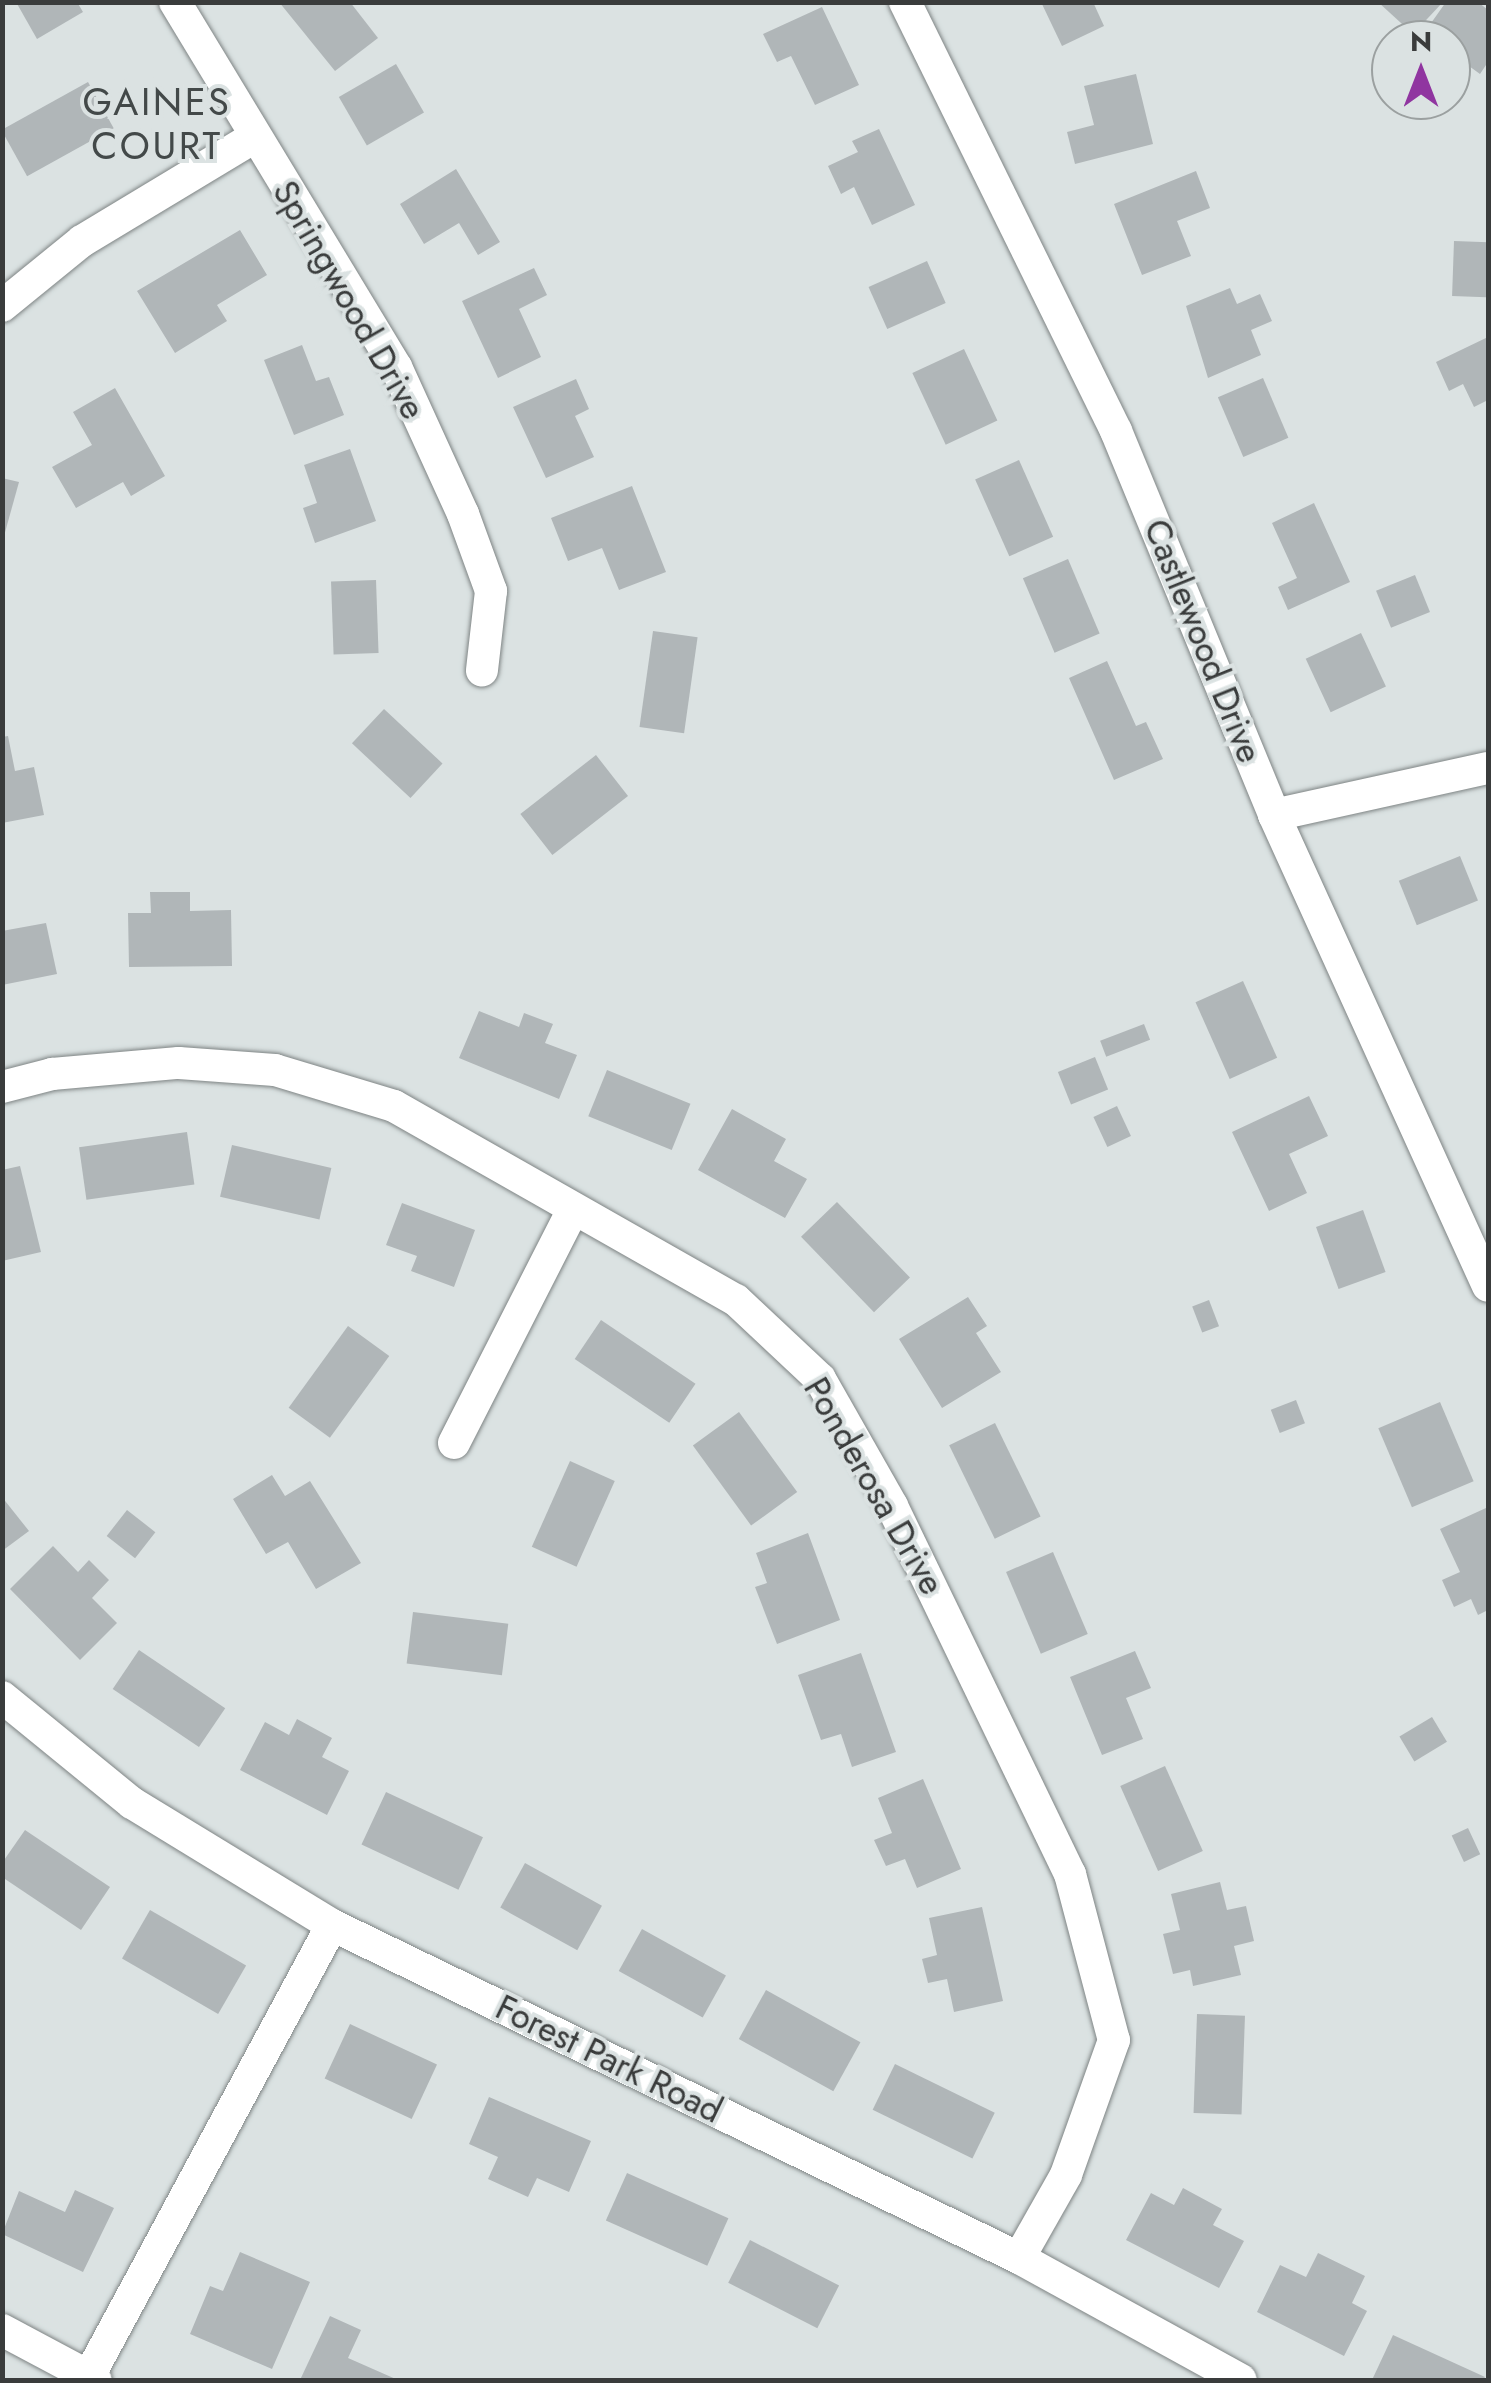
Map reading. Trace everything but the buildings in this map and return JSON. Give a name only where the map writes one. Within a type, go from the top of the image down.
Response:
[{"type":"street","name":"Springwood Drive","points":[[175,2],[252,138],[396,367],[464,514],[491,591],[482,670]]},
{"type":"street","name":"Castlewood Drive","points":[[904,2],[1116,431],[1274,815],[1488,1286]]},
{"type":"street","points":[[2,306],[82,240],[252,138]]},
{"type":"street","points":[[1274,815],[1488,768]]},
{"type":"street","name":"Ponderosa Drive","points":[[2,1087],[52,1074],[179,1062],[275,1070],[394,1106],[736,1300],[820,1379],[908,1539],[1070,1874],[1114,2040],[1066,2175],[1019,2258]]},
{"type":"street","points":[[454,1443],[573,1209]]},
{"type":"street","name":"Forest Park Road","points":[[2,1698],[132,1803],[332,1925],[1019,2258],[1241,2380]]},
{"type":"street","points":[[2,2330],[92,2378],[332,1925]]},
{"type":"district","name":"GAINES COURT","points":[[157,124]]}]
